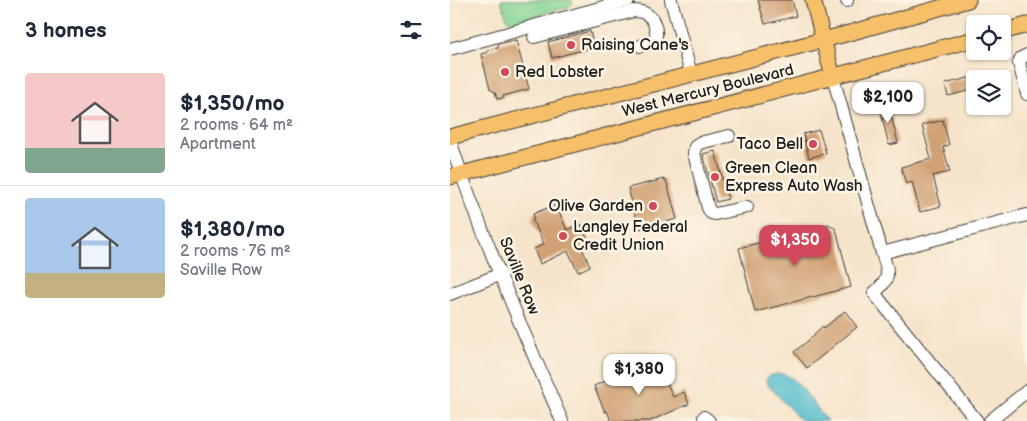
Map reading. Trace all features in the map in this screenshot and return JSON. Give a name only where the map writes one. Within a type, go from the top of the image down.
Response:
[{"type":"main road","points":[[813,0],[833,77]]},
{"type":"main road","name":"West Mercury Boulevard","points":[[450,137],[823,40],[968,0]]},
{"type":"main road","points":[[1011,29],[1027,25]]},
{"type":"main road","name":"West Mercury Boulevard","points":[[456,175],[966,41]]},
{"type":"street","points":[[450,49],[629,0]]},
{"type":"street","points":[[671,0],[691,74]]},
{"type":"street","points":[[534,37],[639,11],[645,12],[653,20],[656,35],[656,38],[651,43],[640,46]]},
{"type":"street","points":[[1027,55],[1021,58],[1020,66],[1027,94]]},
{"type":"street","points":[[833,77],[888,272],[881,287],[874,292],[977,421]]},
{"type":"street","points":[[728,136],[699,143],[695,147],[694,153],[708,208],[711,213],[715,214],[747,206]]},
{"type":"street","name":"Saville Row","points":[[450,141],[456,175],[478,220],[562,421]]},
{"type":"street","points":[[882,253],[1027,215]]},
{"type":"street","points":[[450,294],[501,274]]},
{"type":"street","points":[[990,421],[1027,392]]},
{"type":"green space","points":[[501,0],[572,0],[572,2],[569,7],[512,22],[507,19]]},
{"type":"water","points":[[777,374],[787,375],[793,379],[809,396],[827,421],[801,421],[767,384],[766,380],[769,376]]},
{"type":"building","points":[[758,0],[792,0],[796,16],[765,24]]},
{"type":"building","name":"Raising Cane's","points":[[590,31],[594,47],[552,58],[548,42]]},
{"type":"building","name":"Red Lobster","points":[[516,40],[529,89],[497,99],[495,92],[490,89],[481,54],[498,48],[498,44]]},
{"type":"building","points":[[966,79],[966,91],[948,96],[945,84]]},
{"type":"building","points":[[888,103],[898,143],[889,145],[879,105]]},
{"type":"building","points":[[943,120],[949,145],[943,147],[950,172],[933,176],[941,206],[920,212],[912,182],[906,184],[901,167],[931,159],[922,125]]},
{"type":"building","name":"Taco Bell","points":[[819,130],[826,153],[809,158],[803,134]]},
{"type":"building","name":"Green Clean Express Auto Wash","points":[[715,151],[728,199],[716,202],[703,154]]},
{"type":"building","name":"Olive Garden","points":[[664,179],[664,181],[666,180],[677,219],[639,229],[628,188]]},
{"type":"building","name":"Langley Federal Credit Union","points":[[554,205],[555,208],[557,207],[567,230],[581,224],[589,242],[581,246],[590,266],[578,272],[568,251],[540,264],[534,249],[544,244],[532,219],[534,218],[533,214]]},
{"type":"building","points":[[828,224],[836,229],[851,287],[755,312],[739,248]]},
{"type":"building","points":[[845,311],[857,327],[807,368],[794,352],[823,326],[824,328]]},
{"type":"building","points":[[658,361],[673,397],[684,392],[689,404],[650,421],[611,421],[594,386],[615,377],[616,380]]},
{"type":"place","name":"Raising Cane's","points":[[571,45]]},
{"type":"place","name":"Red Lobster","points":[[505,72]]},
{"type":"place","name":"Taco Bell","points":[[813,144]]},
{"type":"place","name":"Green Clean Express Auto Wash","points":[[715,177]]},
{"type":"place","name":"Olive Garden","points":[[653,206]]},
{"type":"place","name":"Langley Federal Credit Union","points":[[563,236]]}]
